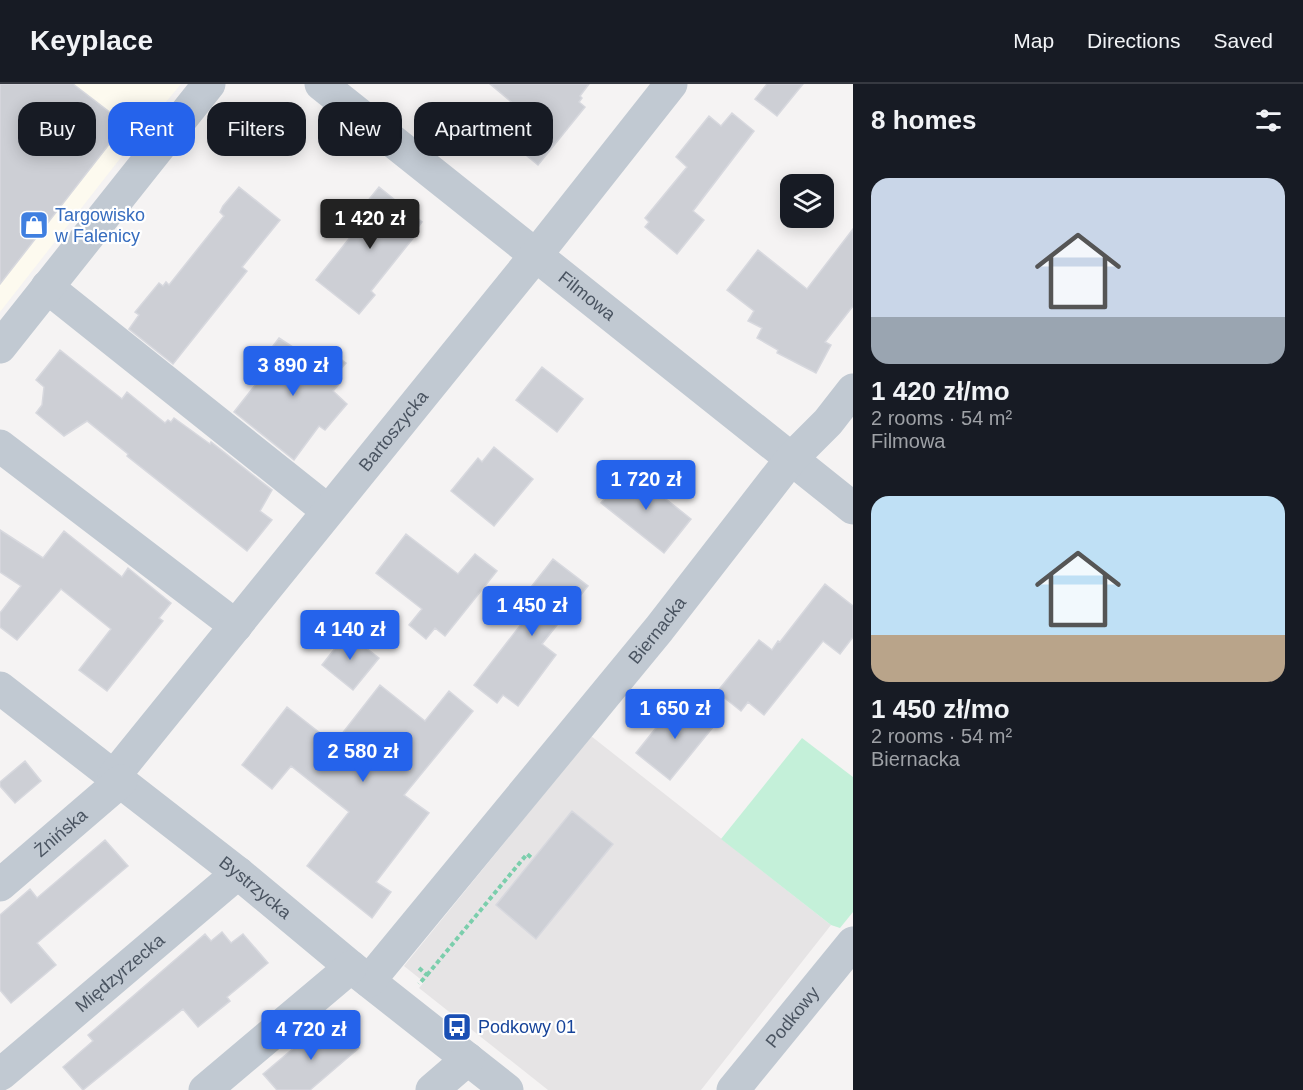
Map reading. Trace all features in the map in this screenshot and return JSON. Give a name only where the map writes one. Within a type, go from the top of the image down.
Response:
[{"type":"street","points":[[0,347],[209,84]]},
{"type":"street","name":"Filmowa","points":[[321,84],[853,508]]},
{"type":"street","name":"Bartoszycka","points":[[118,779],[236,626],[671,84]]},
{"type":"street","points":[[47,286],[328,511]]},
{"type":"street","name":"Biernacka","points":[[205,1090],[360,974],[659,629],[791,459],[828,422],[853,390]]},
{"type":"street","points":[[0,446],[236,626]]},
{"type":"street","name":"Bystrzycka","points":[[1,691],[238,873],[360,974],[507,1090]]},
{"type":"street","name":"Żnińska","points":[[0,885],[118,779]]},
{"type":"street","name":"Międzyrzecka","points":[[8,1079],[238,873]]},
{"type":"street","name":"Podkowy","points":[[732,1090],[850,952]]},
{"type":"street","points":[[432,1090],[468,1059]]},
{"type":"path","points":[[427,975],[527,854],[533,859]]},
{"type":"shaded area","name":"Targowisko w Falenicy","points":[[0,84],[181,84],[166,102],[108,102],[108,156],[122,156],[0,312]]},
{"type":"shaded area","points":[[591,736],[831,925],[701,1090],[548,1090],[419,988],[424,982],[404,966]]},
{"type":"green space","points":[[802,738],[853,777],[853,912],[840,928],[831,925],[721,839]]},
{"type":"building","points":[[0,84],[73,84],[108,111],[108,146],[0,284]]},
{"type":"building","points":[[490,84],[589,84],[580,96],[582,98],[579,102],[585,107],[553,146],[553,102],[511,102]]},
{"type":"building","points":[[767,84],[803,84],[777,116],[755,99]]},
{"type":"building","points":[[732,113],[754,131],[693,211],[704,220],[677,254],[645,227],[649,222],[645,218],[687,167],[676,157],[709,116],[721,126]]},
{"type":"building","points":[[527,156],[545,156],[538,165]]},
{"type":"building","points":[[239,187],[280,220],[242,267],[247,271],[173,364],[129,329],[139,315],[135,312],[159,283],[163,286],[166,282],[169,285],[224,216],[220,212],[223,206]]},
{"type":"building","points":[[379,187],[422,222],[416,230],[418,232],[371,291],[375,295],[359,314],[316,280],[360,225],[353,219]]},
{"type":"building","points":[[853,229],[853,306],[825,342],[831,345],[816,373],[777,353],[778,350],[757,338],[762,328],[748,321],[754,311],[727,290],[758,250],[807,289]]},
{"type":"building","points":[[279,338],[314,361],[324,347],[346,363],[334,376],[341,382],[333,391],[347,404],[325,430],[319,426],[294,460],[234,412],[260,379],[254,371]]},
{"type":"building","points":[[60,350],[122,399],[127,392],[165,423],[168,420],[171,422],[174,418],[210,444],[211,442],[272,490],[260,511],[272,520],[247,551],[127,456],[128,454],[87,421],[64,436],[36,413],[42,405],[44,387],[36,380]]},
{"type":"building","points":[[542,367],[583,399],[557,432],[516,400]]},
{"type":"building","points":[[494,447],[533,479],[494,526],[451,491],[478,458],[482,462]]},
{"type":"building","points":[[628,469],[691,519],[664,553],[601,503]]},
{"type":"building","points":[[0,530],[43,558],[64,531],[122,577],[128,568],[171,603],[159,618],[163,621],[107,691],[79,670],[111,629],[61,589],[17,640],[0,627],[0,613],[21,586],[0,572]]},
{"type":"building","points":[[406,534],[458,574],[475,554],[497,571],[445,636],[435,628],[426,639],[409,625],[422,609],[376,573]]},
{"type":"building","points":[[553,559],[588,586],[542,644],[556,655],[518,706],[503,695],[497,703],[474,685],[536,605],[524,596]]},
{"type":"building","points":[[825,584],[853,606],[853,637],[840,654],[823,641],[764,715],[748,702],[741,711],[717,692],[759,640],[772,650],[778,641],[780,642]]},
{"type":"building","points":[[347,633],[379,658],[353,690],[322,665]]},
{"type":"building","points":[[380,685],[425,721],[449,691],[473,711],[404,795],[429,813],[376,882],[391,892],[372,918],[307,866],[349,812],[291,766],[272,789],[242,765],[287,707],[334,744]]},
{"type":"building","points":[[679,699],[713,727],[670,780],[636,753]]},
{"type":"building","points":[[25,761],[41,781],[15,803],[0,786],[0,782]]},
{"type":"building","points":[[572,811],[613,844],[536,939],[496,905]]},
{"type":"building","points":[[105,840],[128,866],[37,943],[56,965],[11,1003],[0,990],[0,915],[30,889],[37,898]]},
{"type":"building","points":[[222,932],[231,943],[243,934],[268,963],[227,997],[230,1001],[198,1027],[183,1009],[83,1090],[63,1067],[93,1041],[88,1035],[205,934],[211,941]]},
{"type":"building","points":[[338,1024],[359,1048],[310,1090],[277,1090],[263,1074],[308,1036],[314,1044]]},
{"type":"place","name":"Targowisko w Falenicy","points":[[34,225]]},
{"type":"place","name":"Podkowy 01","points":[[457,1027]]}]
